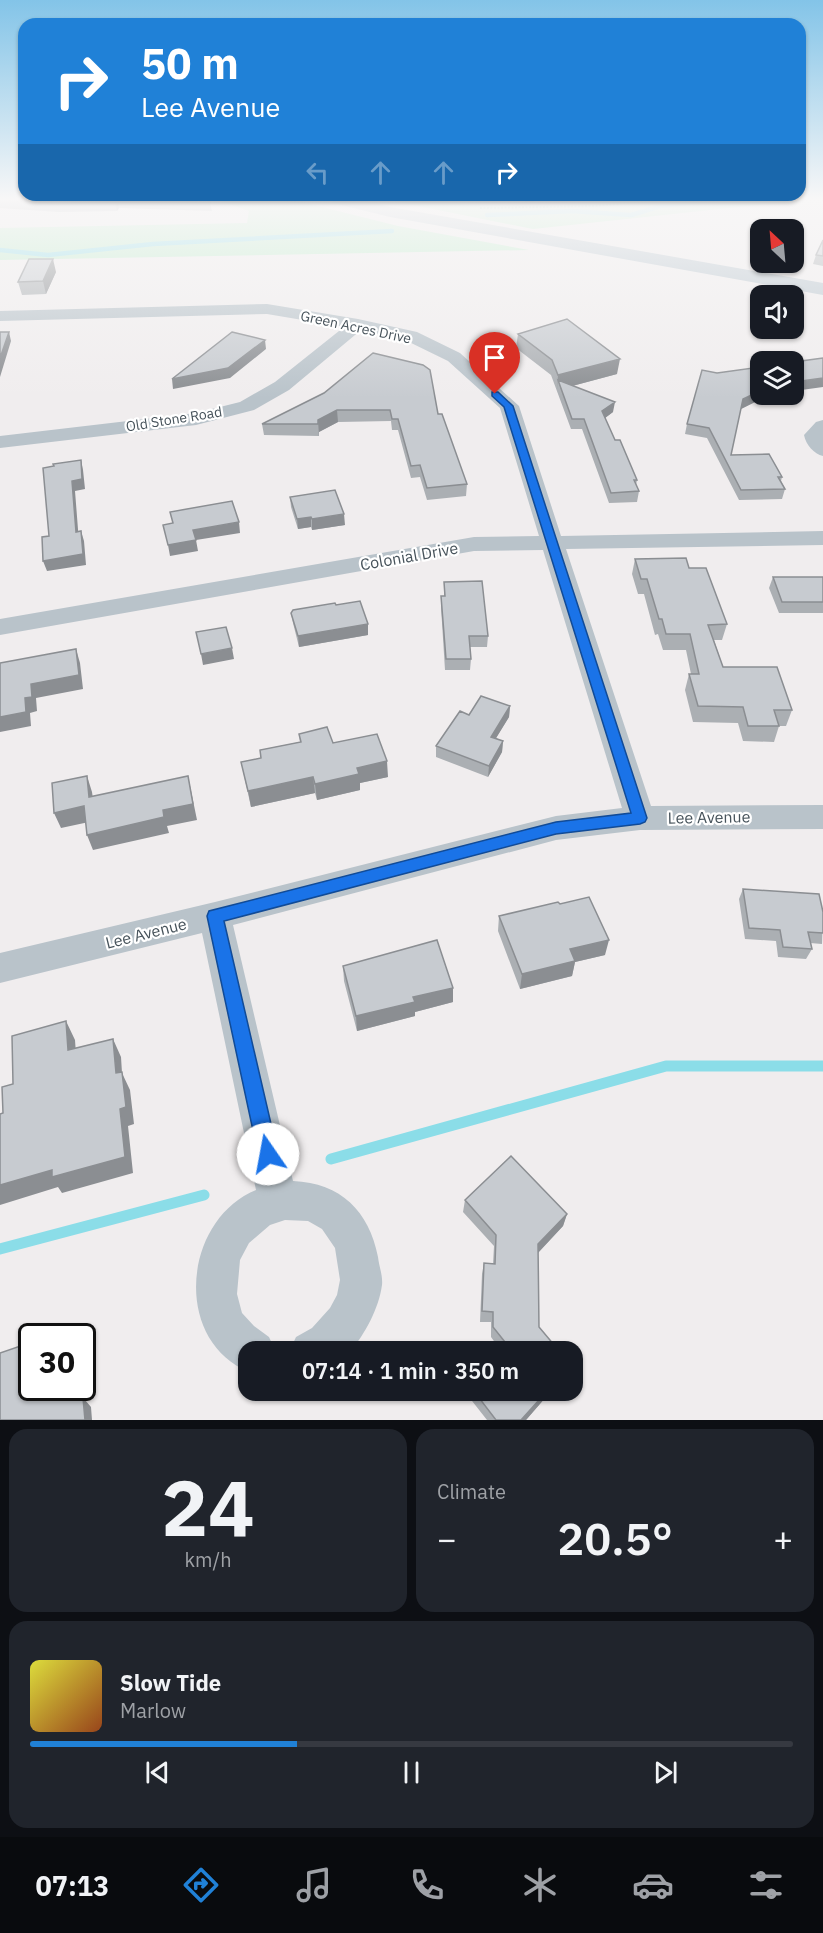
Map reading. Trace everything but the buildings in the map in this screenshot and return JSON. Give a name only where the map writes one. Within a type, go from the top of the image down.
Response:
[{"type":"main road","points":[[690,265],[823,289]]},
{"type":"street","name":"Green Acres Drive","points":[[0,316],[267,309],[358,324],[411,336],[454,357],[509,406],[640,818]]},
{"type":"street","name":"Old Stone Road","points":[[0,442],[196,419],[247,406],[282,386],[358,324]]},
{"type":"street","points":[[823,426],[814,435],[823,450]]},
{"type":"street","name":"Colonial Drive","points":[[0,627],[474,544],[823,538]]},
{"type":"street","name":"Lee Avenue","points":[[0,968],[215,916],[556,828],[640,818],[823,817]]},
{"type":"street","points":[[215,916],[278,1200]]},
{"type":"street","points":[[238,1342],[228,1331],[217,1306],[214,1278],[221,1252],[235,1228],[255,1210],[278,1200],[303,1199],[326,1206],[344,1222],[360,1256],[361,1284],[352,1311],[329,1341]]},
{"type":"waterway","points":[[331,1159],[666,1066],[823,1066]]},
{"type":"waterway","points":[[0,1249],[204,1195]]},
{"type":"route","points":[[268,1154],[215,916],[556,828],[640,818],[509,406],[495,394]]}]
